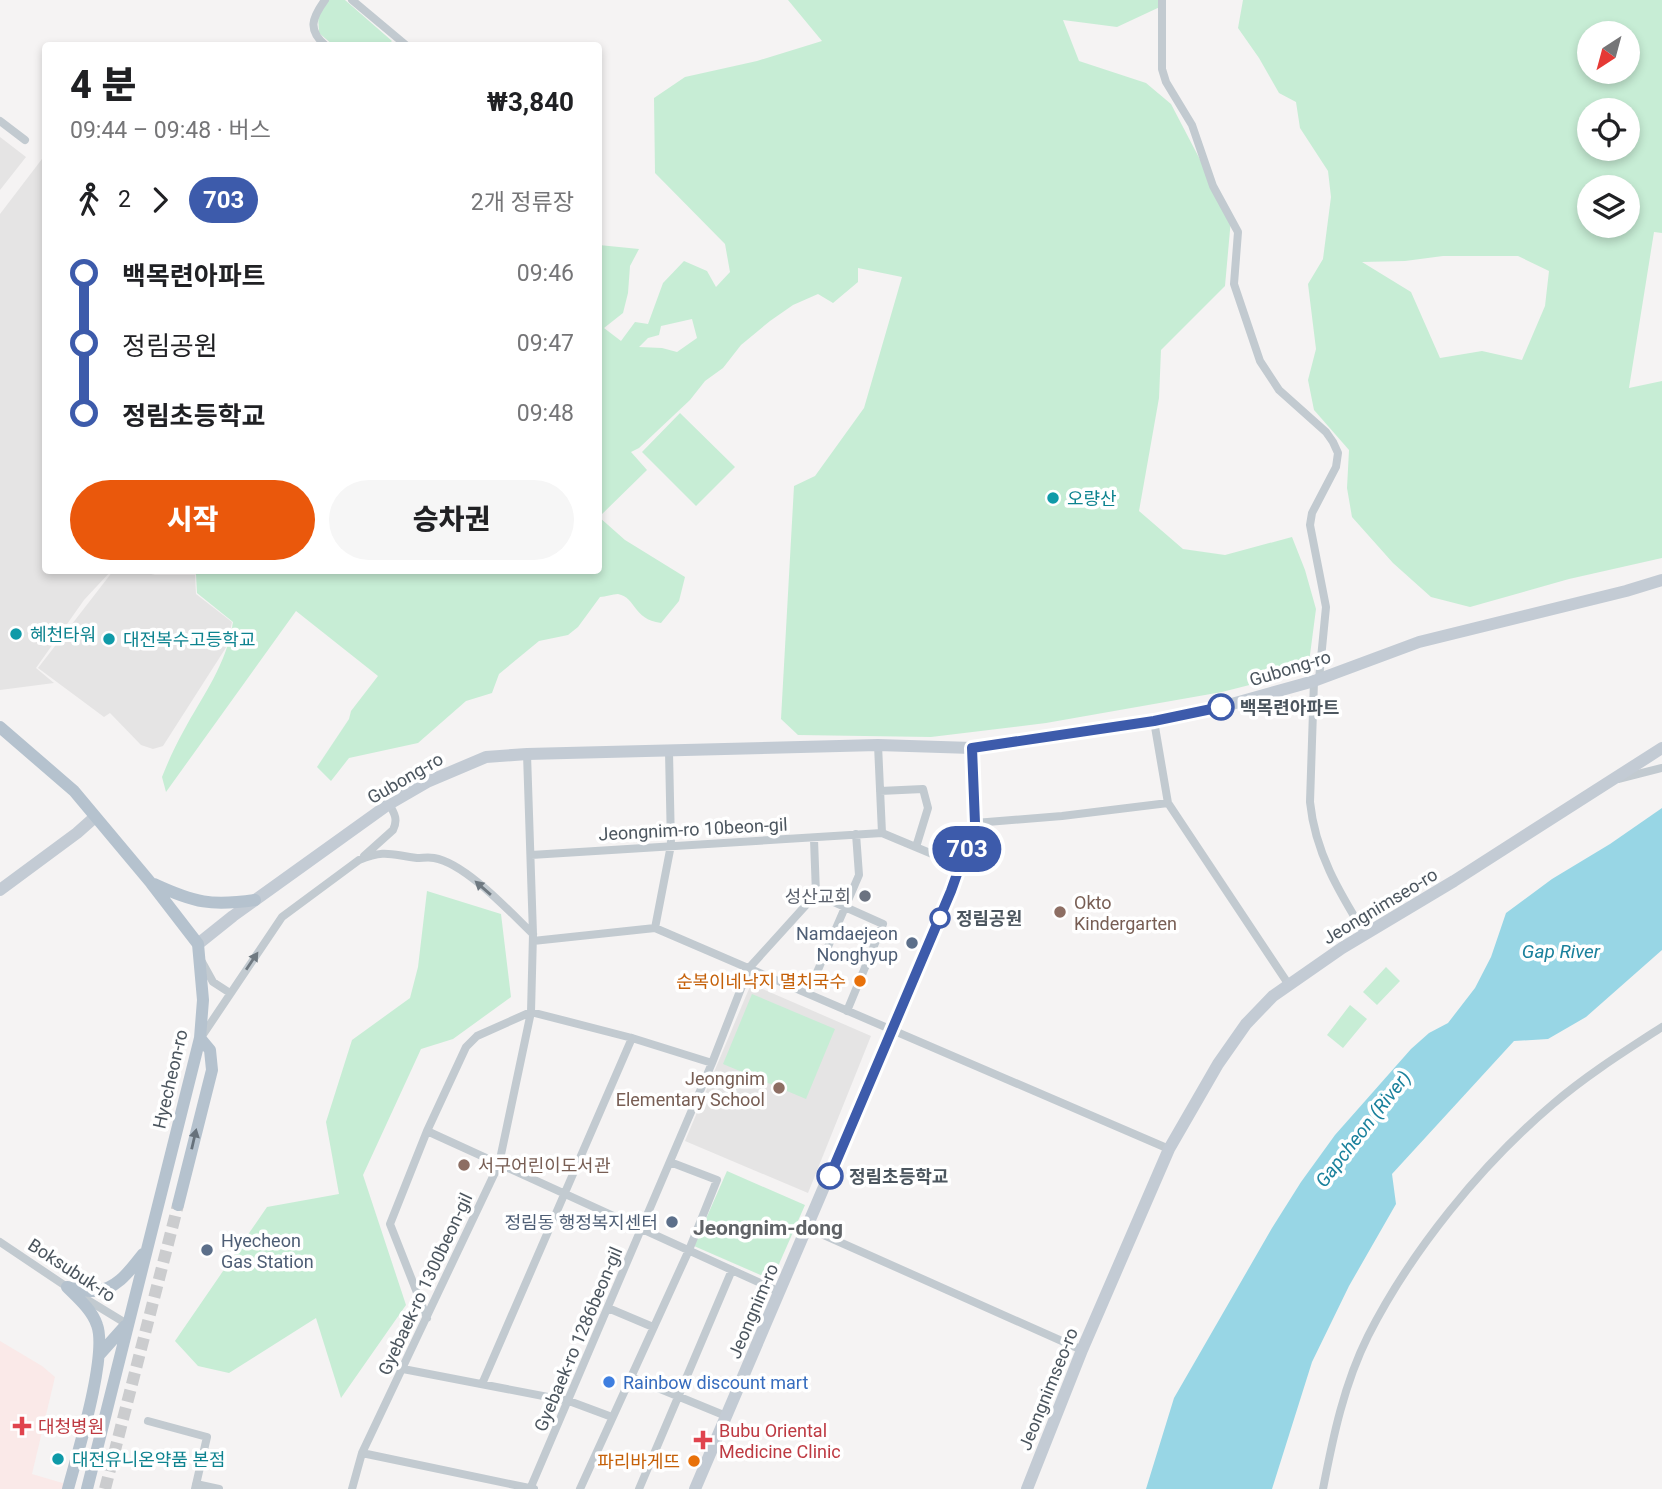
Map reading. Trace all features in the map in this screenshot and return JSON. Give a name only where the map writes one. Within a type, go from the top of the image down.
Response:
[{"type":"main road","name":"Gubong-ro","points":[[199,950],[255,900],[389,804],[427,782],[486,757],[878,746],[972,748],[1154,721],[1221,707],[1317,680],[1419,642],[1626,592],[1662,580]]},
{"type":"main road","points":[[0,727],[74,791],[151,883],[199,950]]},
{"type":"main road","name":"Jeongnim-ro","points":[[695,1489],[961,866],[975,823],[972,748]]},
{"type":"main road","name":"Jeongnimseo-ro","points":[[1027,1489],[1082,1350],[1169,1149],[1218,1064],[1246,1024],[1273,996],[1365,934],[1454,881],[1662,748]]},
{"type":"main road","points":[[0,890],[95,817]]},
{"type":"main road","points":[[151,883],[200,903],[227,904],[255,900]]},
{"type":"main road","name":"Hyecheon-ro","points":[[87,1489],[200,1038],[203,1000],[199,950]]},
{"type":"main road","points":[[178,1205],[212,1070],[210,1050],[200,1038]]},
{"type":"main road","points":[[67,1287],[96,1291],[112,1285],[124,1277],[146,1252]]},
{"type":"main road","points":[[67,1287],[91,1313],[98,1326],[100,1354],[68,1489]]},
{"type":"main road","points":[[100,1354],[127,1324]]},
{"type":"street","points":[[321,42],[315,37],[313,26],[315,13],[325,0]]},
{"type":"street","points":[[352,0],[402,42]]},
{"type":"street","points":[[1162,0],[1162,69],[1166,82],[1192,125],[1213,186],[1238,232],[1234,284],[1260,360],[1279,390],[1326,432],[1338,453],[1336,467],[1312,513],[1310,525],[1326,607],[1317,680],[1310,802],[1312,822],[1327,868],[1365,934]]},
{"type":"street","points":[[0,121],[25,140]]},
{"type":"street","points":[[1154,721],[1168,803],[1289,985]]},
{"type":"street","points":[[878,746],[882,833]]},
{"type":"street","points":[[655,928],[671,845],[669,752]]},
{"type":"street","name":"Gyebaek-ro 1300beon-gil","points":[[352,1489],[362,1453],[499,1164],[531,1012],[533,937],[527,754]]},
{"type":"street","points":[[1615,779],[1662,768]]},
{"type":"street","points":[[880,791],[923,789],[928,808],[916,846]]},
{"type":"street","points":[[975,823],[1168,803]]},
{"type":"street","points":[[200,1038],[282,917],[359,860],[393,830],[396,815],[389,804]]},
{"type":"street","name":"Jeongnim-ro 10beon-gil","points":[[531,855],[882,833],[961,866]]},
{"type":"street","points":[[808,993],[859,875],[856,834]]},
{"type":"street","points":[[814,839],[816,894],[883,924],[848,1011]]},
{"type":"street","points":[[359,860],[395,852],[416,858],[435,858],[451,864],[477,882],[533,937],[655,928],[1169,1149]]},
{"type":"street","name":"Gyebaek-ro 1286beon-gil","points":[[532,1488],[712,1063],[749,968],[816,894]]},
{"type":"street","points":[[199,950],[213,982],[230,993]]},
{"type":"street","points":[[427,1318],[390,1224],[427,1130],[466,1046],[477,1036],[531,1012],[632,1038],[712,1063]]},
{"type":"street","points":[[1323,1489],[1337,1418],[1368,1337],[1405,1273],[1445,1218],[1523,1132],[1554,1103],[1662,1027]]},
{"type":"street","points":[[482,1384],[632,1038]]},
{"type":"street","points":[[427,1130],[780,1292]]},
{"type":"street","points":[[580,1489],[689,1250],[717,1180],[670,1162]]},
{"type":"street","points":[[808,1228],[1082,1350]]},
{"type":"street","name":"Boksubuk-ro","points":[[0,1242],[127,1324]]},
{"type":"street","points":[[639,1489],[732,1270]]},
{"type":"street","points":[[608,1308],[653,1327]]},
{"type":"street","points":[[403,1369],[569,1401],[612,1418]]},
{"type":"street","points":[[631,1377],[726,1416]]},
{"type":"street","points":[[148,1421],[207,1437],[196,1486],[219,1489]]},
{"type":"street","points":[[362,1453],[532,1488]]},
{"type":"shaded area","points":[[0,137],[26,157],[0,190]]},
{"type":"shaded area","points":[[42,159],[42,574],[108,574],[84,600],[36,668],[54,683],[0,690],[0,214]]},
{"type":"shaded area","points":[[111,574],[195,575],[196,594],[232,622],[227,646],[163,746],[153,749],[141,745],[110,713],[104,717],[38,668]]},
{"type":"shaded area","name":"Jeongnim Elementary School","points":[[751,984],[871,1036],[808,1193],[685,1141]]},
{"type":"shaded area","name":"대청병원","points":[[0,1341],[55,1377],[32,1474],[66,1484],[65,1489],[0,1489]]},
{"type":"green space","points":[[328,0],[345,0],[392,41],[330,42],[319,33],[318,15]]},
{"type":"green space","points":[[788,0],[1162,0],[1162,6],[1117,27],[1063,20],[1079,61],[1146,83],[1171,104],[1231,219],[1225,286],[1161,350],[1159,398],[1139,511],[1183,549],[1225,555],[1292,537],[1316,609],[1308,670],[1222,692],[1046,723],[931,737],[798,735],[781,719],[794,486],[815,476],[864,408],[902,277],[858,268],[858,282],[833,303],[818,294],[793,305],[770,321],[741,345],[723,368],[705,381],[690,400],[639,448],[631,452],[647,470],[602,514],[602,245],[639,249],[630,266],[623,313],[604,328],[621,341],[635,322],[648,324],[663,283],[684,261],[707,271],[716,287],[730,272],[725,244],[655,173],[654,98],[685,77],[757,61],[822,41]],"holes":[[[692,319],[697,338],[677,352],[662,348],[639,347],[648,338],[659,335],[661,326]]]},
{"type":"green space","points":[[1243,0],[1662,0],[1662,233],[1654,232],[1629,388],[1662,381],[1662,558],[1569,579],[1470,607],[1431,597],[1393,563],[1352,517],[1347,488],[1349,450],[1314,410],[1308,380],[1316,349],[1308,284],[1323,259],[1331,197],[1328,171],[1300,128],[1296,102],[1279,93],[1238,28]],"holes":[[[1443,256],[1518,256],[1549,271],[1545,306],[1522,360],[1482,351],[1440,358],[1411,292],[1362,262],[1405,261]]]},
{"type":"green space","points":[[680,413],[735,467],[696,506],[642,452]]},
{"type":"green space","points":[[602,520],[625,540],[685,577],[679,601],[661,623],[645,617],[624,596],[618,594],[600,597],[578,627],[568,635],[539,641],[499,674],[492,693],[466,701],[418,743],[349,758],[331,781],[317,767],[349,719],[351,711],[378,676],[296,611],[166,792],[162,777],[177,743],[220,666],[233,622],[197,593],[196,574],[602,574]]},
{"type":"green space","points":[[427,891],[501,914],[511,997],[453,1039],[421,1049],[363,1175],[406,1305],[341,1398],[316,1318],[229,1373],[198,1366],[175,1341],[267,1207],[339,1194],[326,1122],[352,1040],[410,998],[418,967]]},
{"type":"green space","points":[[1386,967],[1400,981],[1377,1005],[1363,992]]},
{"type":"green space","points":[[752,994],[835,1029],[806,1099],[723,1064]]},
{"type":"green space","points":[[1350,1005],[1367,1019],[1343,1048],[1327,1035]]},
{"type":"green space","points":[[727,1171],[805,1205],[772,1280],[694,1246]]},
{"type":"water","name":"Gap River","points":[[1662,808],[1662,950],[1586,1017],[1548,1039],[1514,1041],[1392,1174],[1396,1204],[1349,1286],[1312,1362],[1272,1489],[1146,1489],[1174,1398],[1272,1228],[1335,1135],[1411,1049],[1429,1033],[1448,1023],[1475,988],[1491,957],[1506,913],[1552,879]]},
{"type":"tunnel","points":[[105,1489],[178,1205]]},
{"type":"bus line","name":"703","points":[[830,1176],[968,845],[975,823],[972,748],[1154,721],[1221,707]]},
{"type":"place","name":"오량산","points":[[1053,498]]},
{"type":"place","name":"혜천타워","points":[[16,634]]},
{"type":"place","name":"대전복수고등학교","points":[[109,639]]},
{"type":"place","name":"백목련아파트","points":[[1221,707]]},
{"type":"place","name":"성산교회","points":[[865,896]]},
{"type":"place","name":"Okto Kindergarten","points":[[1060,912]]},
{"type":"place","name":"정림공원","points":[[940,918]]},
{"type":"place","name":"Namdaejeon Nonghyup","points":[[912,943]]},
{"type":"place","name":"순복이네낙지 멸치국수","points":[[860,981]]},
{"type":"place","name":"Jeongnim Elementary School","points":[[779,1088]]},
{"type":"place","name":"서구어린이도서관","points":[[464,1165]]},
{"type":"place","name":"정림초등학교","points":[[830,1176]]},
{"type":"place","name":"정림동 행정복지센터","points":[[672,1222]]},
{"type":"place","name":"Hyecheon Gas Station","points":[[207,1250]]},
{"type":"place","name":"Rainbow discount mart","points":[[609,1382]]},
{"type":"place","name":"대청병원","points":[[22,1426]]},
{"type":"place","name":"Bubu Oriental Medicine Clinic","points":[[703,1440]]},
{"type":"place","name":"대전유니온약품 본점","points":[[58,1459]]},
{"type":"place","name":"파리바게뜨","points":[[694,1461]]},
{"type":"district","name":"Jeongnim-dong","points":[[768,1228]]},
{"type":"water label","name":"Gapcheon (River)","points":[[1363,1129]]}]
